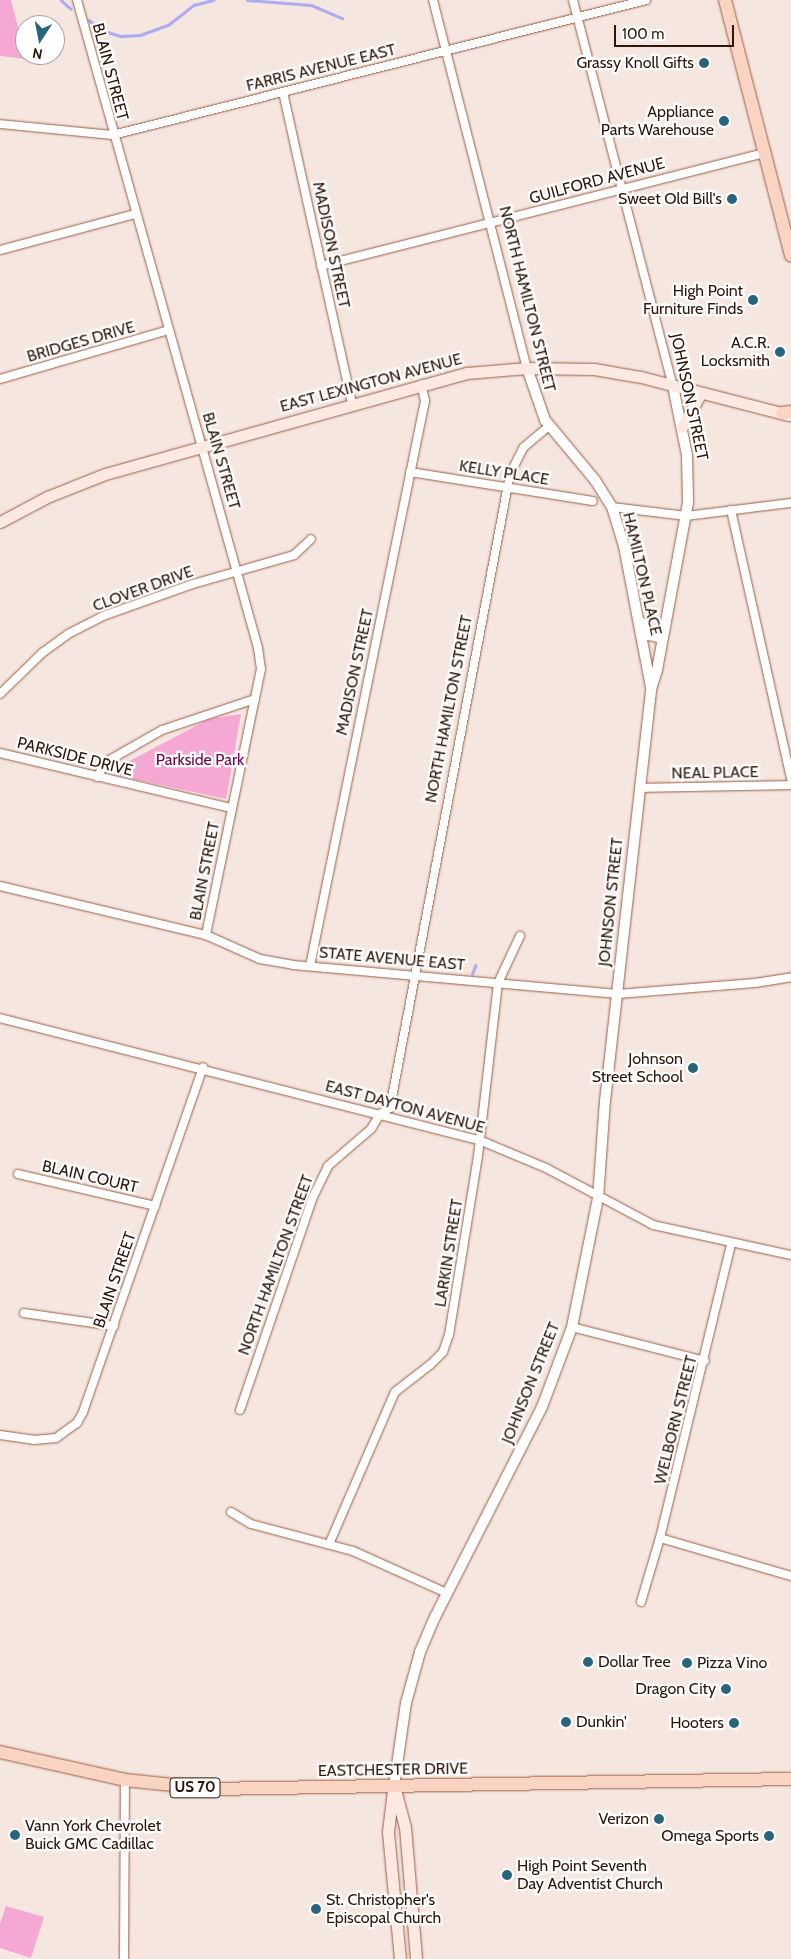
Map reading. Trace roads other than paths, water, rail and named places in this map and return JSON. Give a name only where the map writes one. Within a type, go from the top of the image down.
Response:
[{"type":"main road","points":[[725,0],[763,152],[789,236],[791,253]]},
{"type":"main road","name":"EAST LEXINGTON AVENUE","points":[[1,517],[82,482],[352,403],[467,373],[527,368],[594,369],[788,414]]},
{"type":"main road","points":[[682,427],[701,393]]},
{"type":"main road","name":"EASTCHESTER DRIVE","points":[[0,1752],[125,1780],[212,1789],[791,1779]]},
{"type":"main road","name":"JOHNSON STREET","points":[[394,1786],[388,1832],[400,1959]]},
{"type":"main road","name":"JOHNSON STREET","points":[[394,1786],[405,1828],[416,1959]]},
{"type":"street","name":"BLAIN STREET","points":[[77,0],[135,214],[239,571],[261,669],[206,935]]},
{"type":"street","name":"NORTH HAMILTON STREET","points":[[240,1410],[313,1198],[328,1166],[371,1129],[380,1114],[390,1108],[507,487],[516,458],[524,447],[549,426],[527,368],[492,223],[434,0]]},
{"type":"street","name":"JOHNSON STREET","points":[[394,1786],[411,1681],[434,1617],[542,1407],[572,1327],[598,1198],[598,1166],[651,689],[686,516],[687,455],[682,427],[573,0]]},
{"type":"street","name":"FARRIS AVENUE EAST","points":[[0,124],[113,136],[577,16],[646,0]]},
{"type":"street","name":"MADISON STREET","points":[[283,92],[352,403]]},
{"type":"street","name":"GUILFORD AVENUE","points":[[321,266],[763,152]]},
{"type":"street","points":[[0,250],[135,214]]},
{"type":"street","name":"BRIDGES DRIVE","points":[[0,379],[169,330]]},
{"type":"street","name":"MADISON STREET","points":[[310,966],[425,401],[420,384]]},
{"type":"street","name":"HAMILTON PLACE","points":[[549,426],[595,480],[612,507],[624,546],[639,617],[651,689]]},
{"type":"street","name":"KELLY PLACE","points":[[410,472],[594,501]]},
{"type":"street","points":[[612,507],[686,516],[791,504]]},
{"type":"street","points":[[731,510],[791,779]]},
{"type":"street","name":"CLOVER DRIVE","points":[[0,694],[42,654],[103,616],[294,555],[311,539]]},
{"type":"street","points":[[639,617],[649,635],[662,638]]},
{"type":"street","points":[[97,777],[106,762],[162,730],[255,699]]},
{"type":"street","name":"PARKSIDE DRIVE","points":[[0,753],[232,808]]},
{"type":"street","name":"NEAL PLACE","points":[[640,788],[791,785]]},
{"type":"street","name":"STATE AVENUE EAST","points":[[0,886],[206,935],[260,959],[310,966],[618,994],[755,984],[791,977]]},
{"type":"street","name":"LARKIN STREET","points":[[330,1542],[395,1392],[431,1364],[442,1352],[449,1335],[479,1140],[498,983],[520,936]]},
{"type":"street","name":"EAST DAYTON AVENUE","points":[[0,1018],[203,1067],[479,1140],[546,1168],[598,1198],[654,1225],[731,1244],[791,1255]]},
{"type":"street","name":"BLAIN STREET","points":[[0,1435],[45,1440],[56,1438],[77,1423],[114,1326],[203,1067]]},
{"type":"street","name":"BLAIN COURT","points":[[18,1174],[155,1206]]},
{"type":"street","name":"WELBORN STREET","points":[[641,1602],[660,1538],[705,1360],[731,1244]]},
{"type":"street","points":[[24,1312],[114,1326]]},
{"type":"street","points":[[572,1327],[705,1360]]},
{"type":"street","points":[[231,1512],[251,1524],[330,1542],[378,1561],[447,1594]]},
{"type":"street","points":[[660,1538],[791,1576]]},
{"type":"street","points":[[124,1959],[125,1780]]},
{"type":"waterway","points":[[61,0],[71,9]]},
{"type":"waterway","points":[[89,20],[101,30],[121,36],[140,35],[168,25],[194,5],[213,0]]},
{"type":"waterway","points":[[247,0],[311,5],[342,18]]},
{"type":"waterway","points":[[472,974],[475,966]]},
{"type":"place","name":"Grassy Knoll Gifts","points":[[704,63]]},
{"type":"place","name":"Appliance Parts Warehouse","points":[[724,121]]},
{"type":"place","name":"Sweet Old Bill's","points":[[732,199]]},
{"type":"place","name":"High Point Furniture Finds","points":[[753,300]]},
{"type":"place","name":"A.C.R. Locksmith","points":[[780,352]]},
{"type":"place","name":"Johnson Street School","points":[[693,1068]]},
{"type":"place","name":"Dollar Tree","points":[[588,1662]]},
{"type":"place","name":"Pizza Vino","points":[[687,1663]]},
{"type":"place","name":"Dragon City","points":[[726,1689]]},
{"type":"place","name":"Dunkin'","points":[[566,1722]]},
{"type":"place","name":"Hooters","points":[[734,1723]]},
{"type":"place","name":"Verizon","points":[[659,1819]]},
{"type":"place","name":"Vann York Chevrolet Buick GMC Cadillac","points":[[15,1835]]},
{"type":"place","name":"Omega Sports","points":[[769,1836]]},
{"type":"place","name":"High Point Seventh Day Adventist Church","points":[[507,1875]]},
{"type":"place","name":"St. Christopher's Episcopal Church","points":[[316,1909]]},
{"type":"park label","name":"Parkside Park","points":[[200,760]]}]
